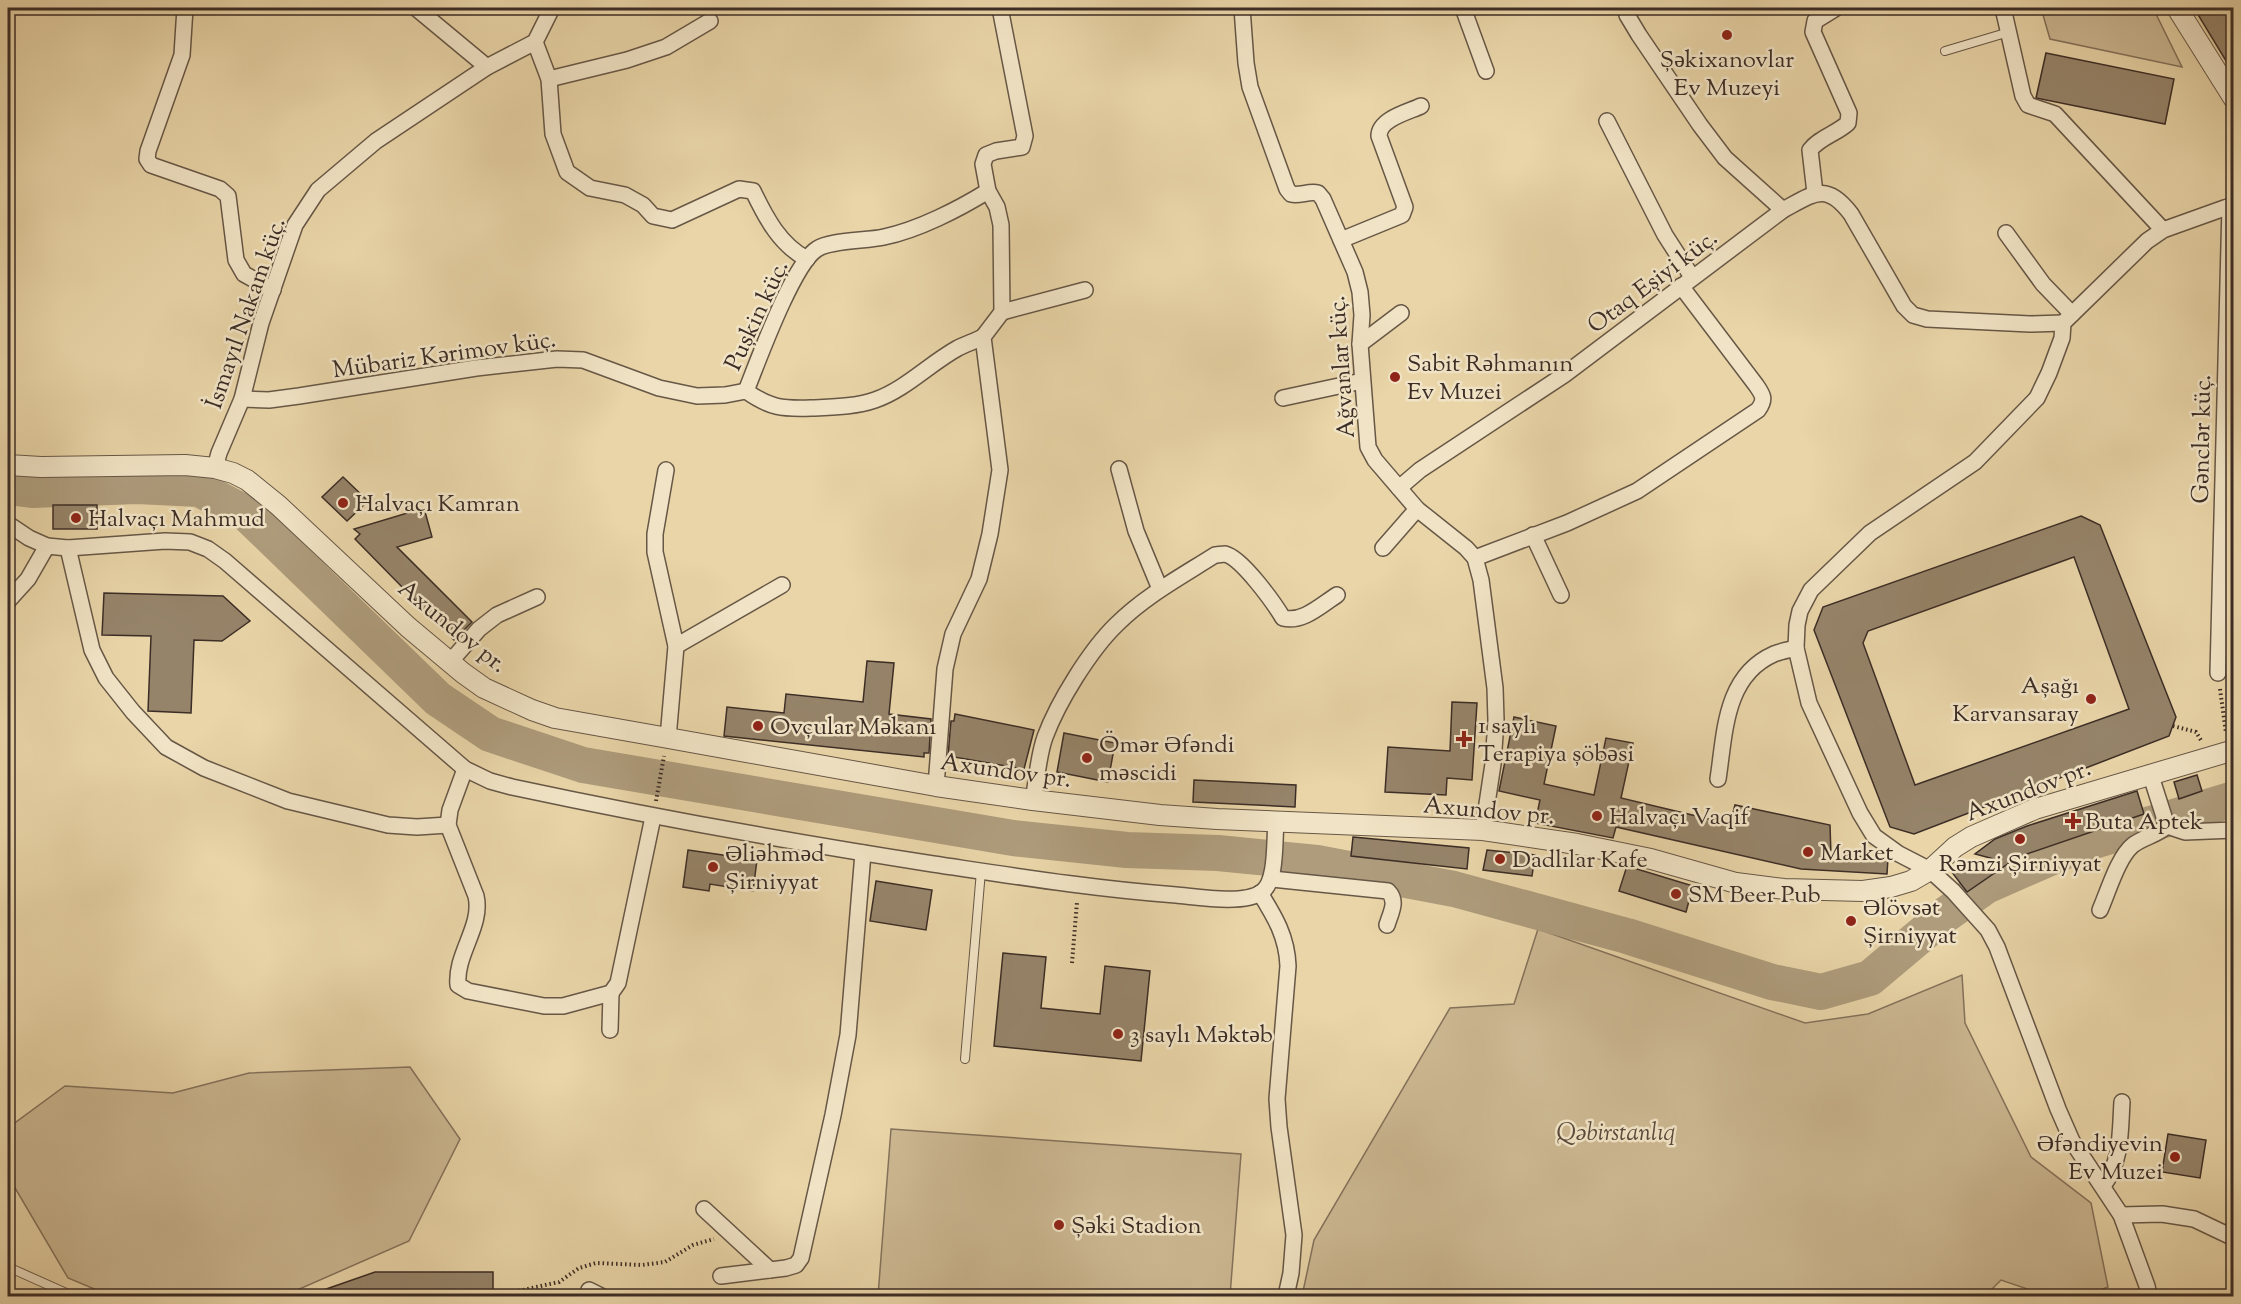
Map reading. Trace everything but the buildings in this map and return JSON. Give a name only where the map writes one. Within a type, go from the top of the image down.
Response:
[{"type":"street","points":[[185,8],[182,55],[147,159],[151,165],[220,189],[228,195],[236,260],[244,274],[273,290]]},
{"type":"street","points":[[416,8],[487,68]]},
{"type":"street","points":[[535,42],[552,8]]},
{"type":"street","points":[[1000,8],[1025,142],[1022,147],[996,151],[986,156],[983,164],[988,190],[997,207],[1000,225],[1002,312]]},
{"type":"street","name":"Ağvanlar küç.","points":[[1242,8],[1250,87],[1287,189],[1291,194],[1298,195],[1318,192],[1355,272],[1362,315],[1360,344],[1368,447],[1375,460],[1417,509],[1466,548],[1475,558]]},
{"type":"street","points":[[1463,8],[1486,71]]},
{"type":"street","points":[[1626,8],[1627,15],[1639,35],[1725,158],[1783,210]]},
{"type":"street","points":[[1836,8],[1815,21],[1813,32],[1849,113],[1848,123],[1840,130],[1816,141],[1810,150],[1815,193],[1831,195],[1841,200],[1851,213],[1904,306],[1913,315],[1927,319],[2031,324],[2067,319]]},
{"type":"street","points":[[2003,8],[2023,96],[2028,105],[2055,114],[2163,230]]},
{"type":"street","points":[[2177,8],[2234,99]]},
{"type":"street","points":[[549,80],[627,60],[666,47],[710,21]]},
{"type":"street","name":"İsmayıl Nakam küç.","points":[[215,468],[242,399],[261,323],[296,225],[318,190],[376,141],[487,68],[535,42]]},
{"type":"street","name":"Puşkin küç.","points":[[535,42],[549,80],[553,134],[567,172],[590,188],[625,195],[643,205],[653,216],[672,220],[739,189],[753,191],[766,217],[791,251],[807,259]]},
{"type":"street","points":[[1341,240],[1402,215],[1405,207],[1379,136],[1379,130],[1383,124],[1421,106]]},
{"type":"street","points":[[1483,831],[1497,720],[1481,580],[1475,558],[1566,523],[1637,491],[1758,410],[1764,403],[1764,396],[1687,281],[1606,122]]},
{"type":"street","name":"Puşkin küç.","points":[[746,391],[790,284],[816,249],[826,245],[885,237],[972,201],[988,190]]},
{"type":"street","name":"Otaq Eşiyi küç.","points":[[1399,488],[1420,470],[1564,375],[1783,210],[1815,193]]},
{"type":"street","points":[[2149,1296],[2121,1215],[2072,1141],[1997,946],[1976,915],[1930,870],[1899,854],[1874,836],[1860,813],[1809,703],[1796,648],[1800,611],[1811,590],[1869,533],[1975,462],[2037,398],[2049,373],[2067,319],[2147,241],[2163,230],[2232,204]]},
{"type":"street","name":"Gənclər küç.","points":[[2218,673],[2232,204]]},
{"type":"street","points":[[2006,232],[2067,319]]},
{"type":"street","points":[[746,391],[764,404],[778,407],[847,407],[875,400],[895,390],[957,349],[983,337],[1002,312],[1085,290]]},
{"type":"street","points":[[1360,344],[1401,313]]},
{"type":"street","points":[[936,786],[945,669],[953,634],[979,579],[990,534],[999,470],[983,337]]},
{"type":"street","name":"Mübariz Kərimov küç.","points":[[242,399],[269,400],[476,368],[557,359],[583,360],[659,388],[697,396],[725,395],[746,391]]},
{"type":"street","points":[[1283,398],[1362,381]]},
{"type":"street","points":[[8,465],[8,470]]},
{"type":"street","name":"Axundov pr.","points":[[8,465],[41,467],[185,465],[215,468],[233,473],[247,480],[278,505],[408,627],[484,688],[555,718],[666,745],[1032,800],[1275,833],[1483,831],[1577,844],[1651,859],[1736,882],[1784,889],[1863,891],[1911,881],[1930,870],[1955,848],[1989,828],[2035,809],[2231,750]]},
{"type":"street","points":[[1119,469],[1136,531],[1160,589]]},
{"type":"street","points":[[666,470],[655,534],[656,552],[676,646],[666,745]]},
{"type":"street","points":[[1383,548],[1417,509]]},
{"type":"street","points":[[8,524],[29,538],[47,546],[68,548],[165,541],[190,542],[208,549],[225,561],[465,769],[490,782],[512,788],[654,811],[864,853],[1078,886],[1214,898],[1238,898],[1260,893],[1272,879],[1275,833]]},
{"type":"street","points":[[1533,535],[1562,595]]},
{"type":"street","points":[[8,601],[28,579],[47,546]]},
{"type":"street","points":[[68,548],[93,650],[106,678],[133,712],[166,747],[204,768],[288,801],[388,825],[417,828],[448,825]]},
{"type":"street","points":[[1032,800],[1045,738],[1058,708],[1088,660],[1116,624],[1160,589],[1215,555],[1225,554],[1237,561],[1259,584],[1273,600],[1283,618],[1290,620],[1303,617],[1337,595]]},
{"type":"street","points":[[676,646],[782,585]]},
{"type":"street","points":[[450,662],[479,629],[497,615],[537,597]]},
{"type":"street","points":[[1718,779],[1727,717],[1733,695],[1743,678],[1755,666],[1774,654],[1796,648]]},
{"type":"street","points":[[465,769],[450,810],[448,825],[479,909],[457,973],[458,985],[468,991],[544,1006],[563,1006],[611,993]]},
{"type":"street","points":[[2150,773],[2167,826]]},
{"type":"street","points":[[610,1030],[611,993],[618,982],[654,811]]},
{"type":"street","points":[[2167,826],[2185,832],[2234,830]]},
{"type":"street","points":[[2100,910],[2125,854],[2134,844],[2159,833],[2167,826]]},
{"type":"street","points":[[721,1276],[796,1265],[801,1258],[833,1115],[848,1035],[864,853]]},
{"type":"street","points":[[1272,879],[1388,891],[1393,896],[1394,904],[1387,925]]},
{"type":"street","points":[[1260,893],[1281,927],[1287,949],[1277,1099],[1294,1235],[1292,1273],[1286,1296]]},
{"type":"street","points":[[2103,1186],[2112,1174],[2117,1159],[2122,1102]]},
{"type":"street","points":[[704,1209],[770,1270]]},
{"type":"street","points":[[2121,1215],[2162,1214],[2194,1219],[2234,1238]]},
{"type":"lane","points":[[1945,51],[2009,32]]},
{"type":"lane","points":[[964,1059],[981,871]]},
{"type":"lane","points":[[8,1267],[73,1296]]},
{"type":"path","points":[[2218,673],[2231,750]]},
{"type":"path","points":[[2173,726],[2196,732],[2208,756]]},
{"type":"path","points":[[654,811],[666,745]]},
{"type":"path","points":[[1072,963],[1078,886]]},
{"type":"path","points":[[507,1296],[509,1293],[560,1282],[579,1268],[596,1263],[642,1265],[665,1262],[693,1245],[731,1234]]},
{"type":"green space","points":[[2041,8],[2153,8],[2182,67],[2050,39]]},
{"type":"green space","points":[[2233,509],[2234,660],[2230,659]]},
{"type":"green space","name":"Qəbirstanlıq","points":[[1538,929],[1805,1023],[1868,1014],[1962,975],[1965,1023],[2031,1157],[2091,1203],[2108,1287],[2084,1296],[2048,1296],[2001,1280],[1985,1296],[1302,1296],[1314,1240],[1450,1008],[1514,1004]]},
{"type":"green space","points":[[410,1067],[460,1139],[409,1241],[297,1290],[295,1296],[111,1296],[68,1278],[8,1176],[8,1128],[65,1086],[173,1093],[249,1073]]},
{"type":"green space","name":"Şəki Stadion","points":[[891,1129],[1241,1154],[1230,1296],[878,1296]]},
{"type":"waterway","points":[[8,487],[32,490],[137,486],[199,489],[247,514],[438,699],[490,734],[583,765],[1013,838],[1127,850],[1218,853],[1317,863],[1454,889],[1627,936],[1772,982],[1821,992],[1870,978],[1945,915],[1986,886],[2077,846],[2234,799]]},
{"type":"place","name":"Şəkixanovlar Ev Muzeyi","points":[[1727,35]]},
{"type":"place","name":"Sabit Rəhmanın Ev Muzei","points":[[1395,377]]},
{"type":"place","name":"Halvaçı Kamran","points":[[343,503]]},
{"type":"place","name":"Halvaçı Mahmud","points":[[76,518]]},
{"type":"place","name":"Aşağı Karvansaray","points":[[2091,699]]},
{"type":"place","name":"Ovçular Məkanı","points":[[758,726]]},
{"type":"place","name":"1 saylı Terapiya şöbəsi","points":[[1464,739]]},
{"type":"place","name":"Ömər Əfəndi məscidi","points":[[1087,758]]},
{"type":"place","name":"Halvaçı Vaqif","points":[[1597,816]]},
{"type":"place","name":"Buta Aptek","points":[[2073,821]]},
{"type":"place","name":"Rəmzi Şirniyyat","points":[[2020,839]]},
{"type":"place","name":"Market","points":[[1808,852]]},
{"type":"place","name":"Dadlılar Kafe","points":[[1500,859]]},
{"type":"place","name":"Əliəhməd Şirniyyat","points":[[713,867]]},
{"type":"place","name":"SM Beer Pub","points":[[1676,894]]},
{"type":"place","name":"Əlövsət Şirniyyat","points":[[1851,921]]},
{"type":"place","name":"3 saylı Məktəb","points":[[1118,1034]]},
{"type":"place","name":"Əfəndiyevin Ev Muzei","points":[[2175,1157]]},
{"type":"place","name":"Şəki Stadion","points":[[1059,1225]]}]
